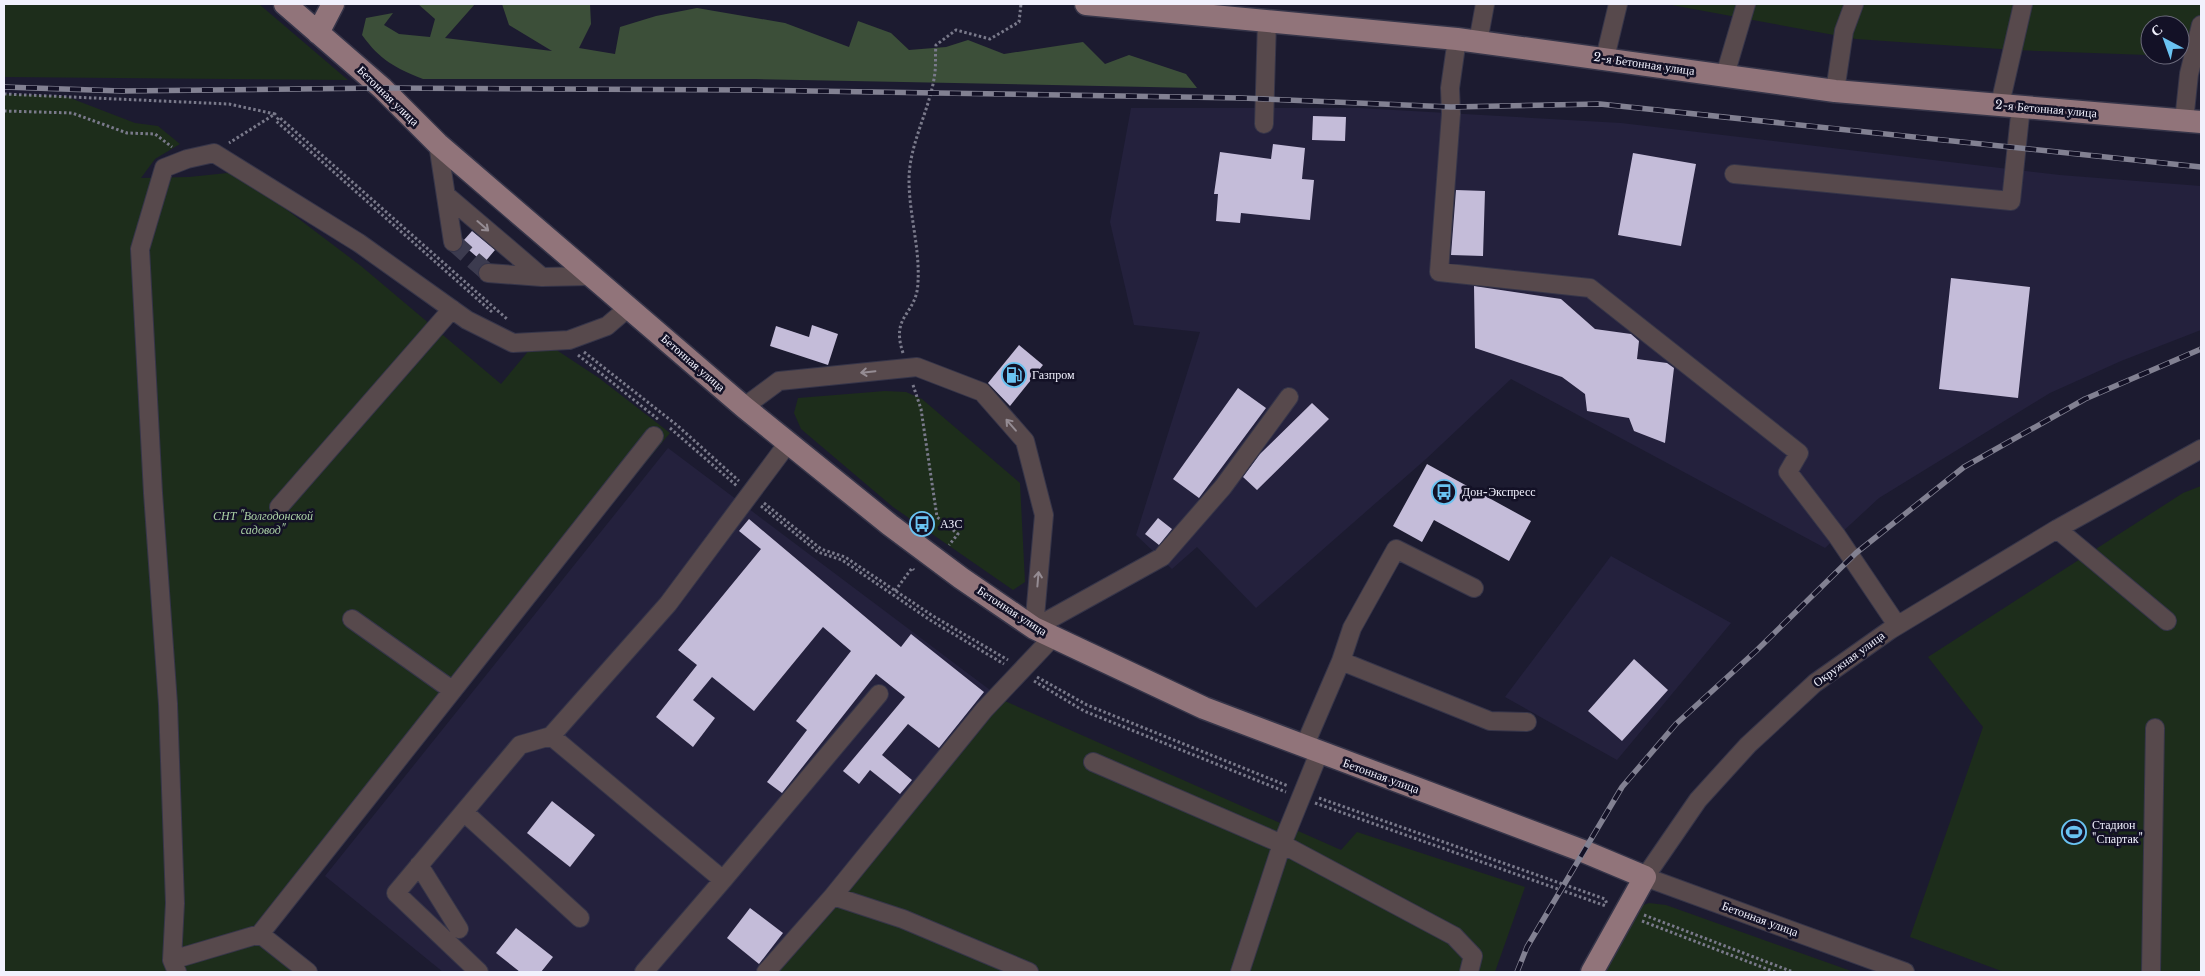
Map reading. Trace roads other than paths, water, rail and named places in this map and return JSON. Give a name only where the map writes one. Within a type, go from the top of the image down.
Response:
[{"type":"main road","name":"Бетонная улица","points":[[285,4],[382,88],[438,144],[744,407],[890,526],[1044,633],[1204,708],[1583,851],[1645,877]]},
{"type":"main road","points":[[318,33],[333,4]]},
{"type":"main road","name":"2-я Бетонная улица","points":[[1086,4],[1468,40],[1835,91],[2192,122]]},
{"type":"main road","name":"Окружная улица","points":[[1592,972],[1645,877]]},
{"type":"street","points":[[1485,4],[1468,40],[1450,88],[1451,114],[1438,272],[1590,288],[1799,453],[1788,472],[1838,536],[1897,625]]},
{"type":"street","points":[[1605,58],[1618,4]]},
{"type":"street","points":[[1725,76],[1746,4]]},
{"type":"street","points":[[1835,91],[1844,31],[1854,4]]},
{"type":"street","points":[[1734,174],[2011,201],[2010,105],[2024,4]]},
{"type":"street","points":[[1264,124],[1267,21]]},
{"type":"street","points":[[2192,122],[2189,74],[2201,26]]},
{"type":"street","points":[[438,144],[453,242]]},
{"type":"street","points":[[628,308],[607,326],[569,340],[512,343],[467,320],[359,243],[214,153],[188,159],[164,168],[140,249],[153,493],[168,704],[175,903],[175,966],[260,934],[654,436]]},
{"type":"street","points":[[446,195],[542,277]]},
{"type":"street","points":[[488,273],[542,277],[592,276]]},
{"type":"street","points":[[279,508],[452,309]]},
{"type":"street","points":[[744,407],[779,381],[917,366],[982,392],[1024,441],[1044,515],[1044,633]]},
{"type":"street","points":[[766,972],[833,896],[1044,633],[1162,557],[1223,487],[1290,397]]},
{"type":"street","points":[[479,972],[396,893],[520,745],[551,736],[668,604],[788,443]]},
{"type":"street","name":"Окружная улица","points":[[1645,877],[1698,800],[1748,745],[1815,683],[1897,625],[2058,528],[2201,449]]},
{"type":"street","points":[[2058,528],[2167,621]]},
{"type":"street","points":[[1240,972],[1352,628],[1396,548],[1474,588]]},
{"type":"street","points":[[352,619],[452,690]]},
{"type":"street","points":[[1341,660],[1490,721],[1527,722]]},
{"type":"street","points":[[644,972],[879,694]]},
{"type":"street","points":[[2151,972],[2156,728]]},
{"type":"street","points":[[551,736],[723,880]]},
{"type":"street","points":[[1093,762],[1282,844],[1454,936],[1474,956],[1469,972]]},
{"type":"street","points":[[464,812],[580,918]]},
{"type":"street","points":[[419,865],[459,929]]},
{"type":"street","name":"Бетонная улица","points":[[1645,877],[1905,972]]},
{"type":"street","points":[[833,896],[902,919],[1029,972]]},
{"type":"street","points":[[260,934],[308,972]]},
{"type":"tunnel","points":[[453,242],[488,273]]},
{"type":"railway","points":[[4,87],[122,91],[382,88],[748,90],[1242,98],[1451,107],[1600,104],[2201,167]]},
{"type":"railway","points":[[1517,972],[1527,947],[1622,787],[1676,724],[1756,651],[1856,553],[1964,467],[2085,399],[2201,349]]},
{"type":"place","name":"Газпром","points":[[1014,375]]},
{"type":"place","name":"Дон-Экспресс","points":[[1444,492]]},
{"type":"place","name":"АЗС","points":[[922,524]]},
{"type":"place","name":"Стадион \"Спартак\"","points":[[2074,832]]},
{"type":"park label","name":"СНТ \"Волгодонской садовод\"","points":[[263,523]]}]
